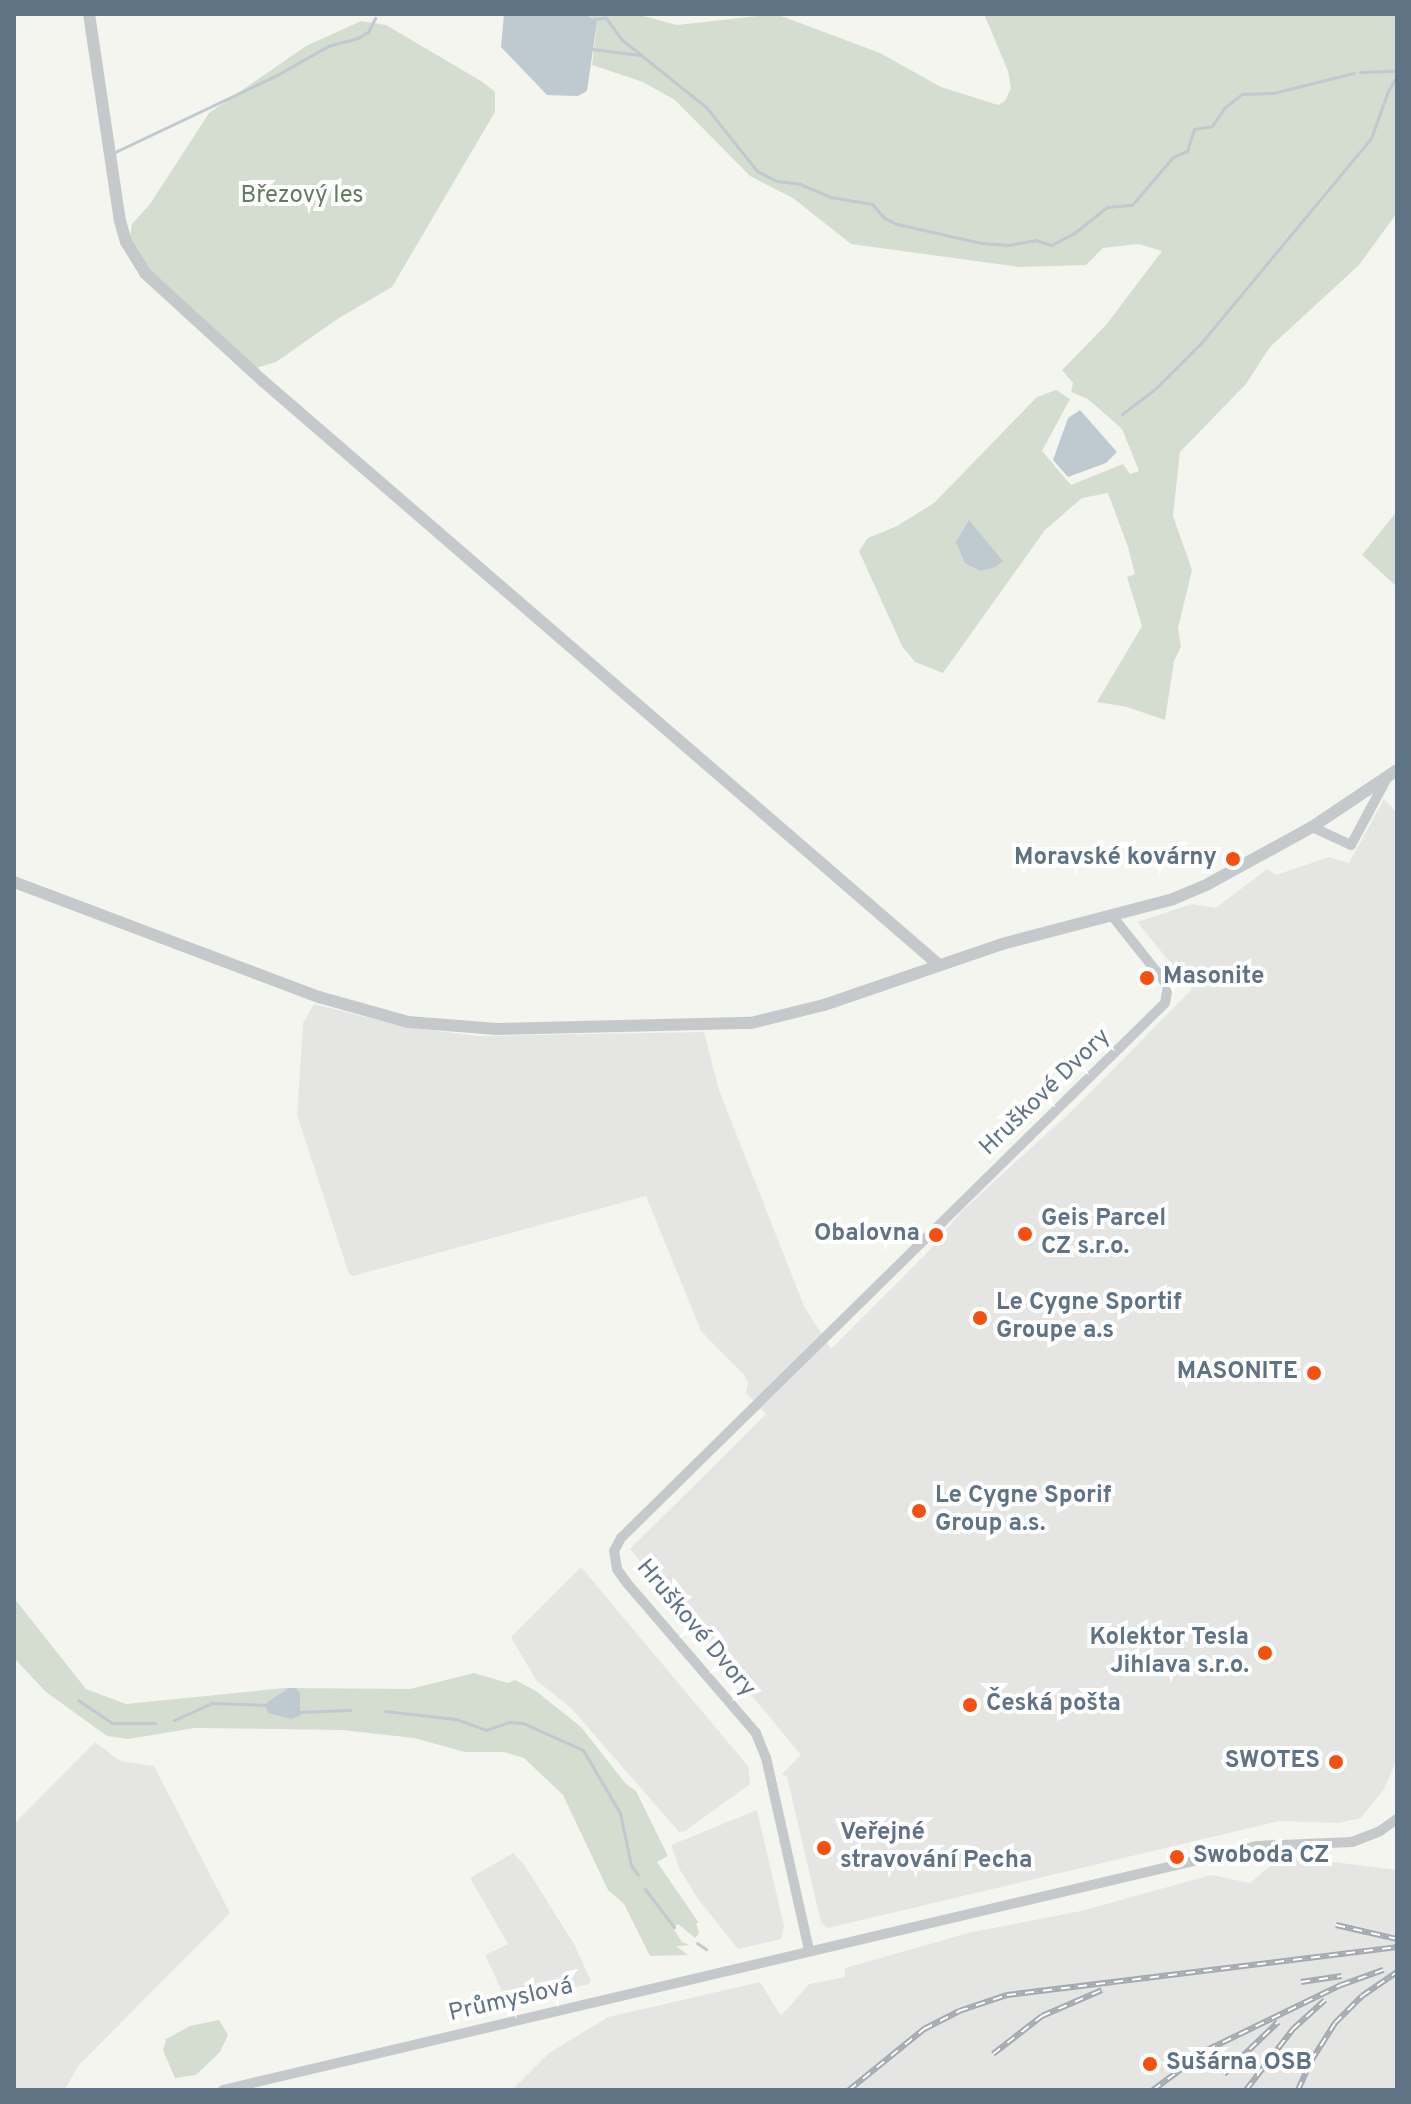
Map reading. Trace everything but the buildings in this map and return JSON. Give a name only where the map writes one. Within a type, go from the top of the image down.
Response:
[{"type":"street","points":[[89,14],[126,242],[137,263],[163,293],[938,964]]},
{"type":"street","points":[[14,882],[319,997],[408,1022],[497,1029],[751,1023],[824,1005],[938,964],[1113,917],[1208,884],[1312,827],[1393,773]]},
{"type":"street","points":[[1312,827],[1351,845],[1393,773]]},
{"type":"street","name":"Hruškové Dvory","points":[[809,1950],[763,1747],[756,1733],[627,1583],[617,1569],[614,1551],[632,1527],[1165,1003],[1168,986],[1113,917]]},
{"type":"street","points":[[809,1950],[1257,1846],[1352,1842],[1380,1831],[1397,1819]]},
{"type":"street","name":"Průmyslová","points":[[223,2090],[809,1950]]},
{"type":"shaded area","points":[[504,14],[584,14],[597,21],[587,91],[578,96],[547,95],[501,47]]},
{"type":"shaded area","points":[[1080,410],[1117,452],[1106,463],[1068,477],[1053,460],[1068,418]]},
{"type":"shaded area","points":[[969,520],[1003,561],[996,567],[980,571],[965,563],[956,542]]},
{"type":"shaded area","points":[[1384,799],[1397,813],[1397,1759],[1384,1789],[1361,1818],[1338,1823],[1279,1821],[828,1928],[821,1923],[787,1777],[782,1774],[801,1755],[630,1549],[766,1414],[746,1393],[748,1383],[744,1375],[701,1331],[646,1196],[353,1276],[349,1274],[297,1115],[303,1023],[314,1004],[405,1027],[479,1036],[704,1032],[719,1090],[804,1306],[831,1349],[925,1255],[961,1212],[1078,1105],[1192,989],[1137,922],[1192,904],[1216,908],[1267,869],[1276,875],[1329,857],[1349,863]]},
{"type":"shaded area","points":[[581,1567],[748,1766],[750,1784],[685,1831],[679,1832],[571,1708],[536,1680],[511,1637]]},
{"type":"shaded area","points":[[289,1688],[296,1688],[300,1693],[300,1716],[291,1719],[268,1713],[265,1705]]},
{"type":"shaded area","points":[[95,1742],[120,1761],[154,1766],[230,1913],[78,2066],[65,2090],[14,2090],[14,1824]]},
{"type":"shaded area","points":[[757,1810],[784,1926],[781,1939],[738,1949],[698,1899],[680,1870],[671,1845]]},
{"type":"shaded area","points":[[513,1853],[525,1866],[574,1944],[591,1981],[589,1984],[508,2004],[485,1955],[508,1944],[470,1878]]},
{"type":"shaded area","points":[[1295,1857],[1397,1870],[1397,2090],[512,2090],[549,2053],[608,2017],[760,1982],[781,2016],[809,1984],[845,1977],[845,1968],[972,1932],[1081,1911],[1211,1875],[1250,1883],[1277,1860]]},
{"type":"green space","points":[[584,14],[636,14],[677,25],[776,14],[880,53],[941,87],[998,105],[1005,101],[1011,88],[1008,71],[984,14],[1397,14],[1397,213],[1359,265],[1270,347],[1246,384],[1180,452],[1173,516],[1192,570],[1178,628],[1181,647],[1174,661],[1165,720],[1127,707],[1097,702],[1142,626],[1127,577],[1135,574],[1108,493],[1082,498],[1045,530],[943,673],[915,662],[902,646],[859,551],[868,538],[897,526],[934,503],[1037,397],[1056,390],[1070,399],[1042,451],[1071,485],[1123,464],[1130,474],[1139,471],[1122,429],[1088,399],[1071,392],[1073,383],[1062,370],[1106,325],[1162,251],[1139,244],[1103,248],[1086,265],[1019,267],[851,244],[793,198],[750,176],[675,100],[643,82],[592,65],[597,21]]},
{"type":"green space","name":"Březový les","points":[[361,21],[386,25],[481,81],[495,92],[495,112],[392,287],[339,318],[276,362],[256,368],[158,283],[130,238],[132,224],[150,204],[209,113],[306,46]]},
{"type":"green space","points":[[1397,511],[1397,587],[1362,555]]},
{"type":"green space","points":[[14,1598],[86,1689],[126,1704],[285,1688],[410,1689],[474,1673],[508,1683],[515,1680],[536,1691],[581,1727],[626,1784],[636,1791],[668,1856],[657,1862],[699,1923],[696,1923],[699,1933],[695,1938],[678,1924],[673,1928],[682,1942],[690,1945],[676,1946],[688,1955],[650,1956],[624,1904],[608,1890],[563,1795],[524,1758],[504,1752],[465,1752],[414,1738],[342,1730],[195,1728],[128,1739],[107,1736],[46,1692],[14,1658]]},
{"type":"green space","points":[[219,2020],[228,2035],[220,2052],[196,2075],[175,2078],[163,2050],[166,2039],[190,2026]]},
{"type":"waterway","points":[[115,152],[277,75],[328,46],[358,38],[368,32],[375,18]]},
{"type":"waterway","points":[[593,19],[606,18],[622,40],[640,54]]},
{"type":"waterway","points":[[592,49],[641,55],[706,107],[757,171],[777,181],[800,184],[830,197],[872,204],[884,218],[897,224],[981,243],[1008,245],[1035,240],[1051,245],[1073,234],[1107,207],[1132,205],[1173,157],[1187,151],[1194,129],[1212,126],[1224,108],[1242,94],[1273,93],[1354,73]]},
{"type":"waterway","points":[[1360,72],[1397,71]]},
{"type":"waterway","points":[[1122,414],[1153,391],[1201,343],[1371,138],[1388,91],[1397,76]]},
{"type":"waterway","points":[[78,1700],[112,1723],[155,1723]]},
{"type":"waterway","points":[[174,1720],[212,1703],[267,1705]]},
{"type":"waterway","points":[[298,1712],[350,1710]]},
{"type":"waterway","points":[[385,1711],[456,1719],[486,1730],[509,1722],[523,1723],[583,1750],[620,1813],[631,1865],[638,1875]]},
{"type":"waterway","points":[[645,1889],[674,1927]]},
{"type":"waterway","points":[[697,1943],[706,1949]]},
{"type":"railway","points":[[1336,1925],[1397,1939]]},
{"type":"railway","points":[[849,2090],[924,2029],[959,2011],[1007,1995],[1397,1947]]},
{"type":"railway","points":[[1153,2090],[1207,2050],[1341,1985],[1383,1970]]},
{"type":"railway","points":[[1298,2090],[1311,2061],[1335,2023],[1362,1996],[1397,1972]]},
{"type":"railway","points":[[1301,1982],[1342,1976]]},
{"type":"railway","points":[[993,2054],[1042,2016],[1102,1990]]},
{"type":"railway","points":[[1246,2090],[1293,2029],[1325,2000]]},
{"type":"railway","points":[[1224,2074],[1278,2022]]},
{"type":"place","name":"Moravské kovárny","points":[[1233,859]]},
{"type":"place","name":"Masonite","points":[[1147,978]]},
{"type":"place","name":"Geis Parcel CZ s.r.o.","points":[[1025,1234]]},
{"type":"place","name":"Obalovna","points":[[936,1235]]},
{"type":"place","name":"Le Cygne Sportif Groupe a.s","points":[[980,1318]]},
{"type":"place","name":"MASONITE","points":[[1314,1373]]},
{"type":"place","name":"Le Cygne Sporif Group a.s.","points":[[919,1511]]},
{"type":"place","name":"Kolektor Tesla Jihlava s.r.o.","points":[[1265,1653]]},
{"type":"place","name":"Česká pošta","points":[[970,1705]]},
{"type":"place","name":"SWOTES","points":[[1336,1762]]},
{"type":"place","name":"Veřejné stravování Pecha","points":[[824,1848]]},
{"type":"place","name":"Swoboda CZ","points":[[1177,1857]]},
{"type":"place","name":"Sušárna OSB","points":[[1150,2064]]}]
